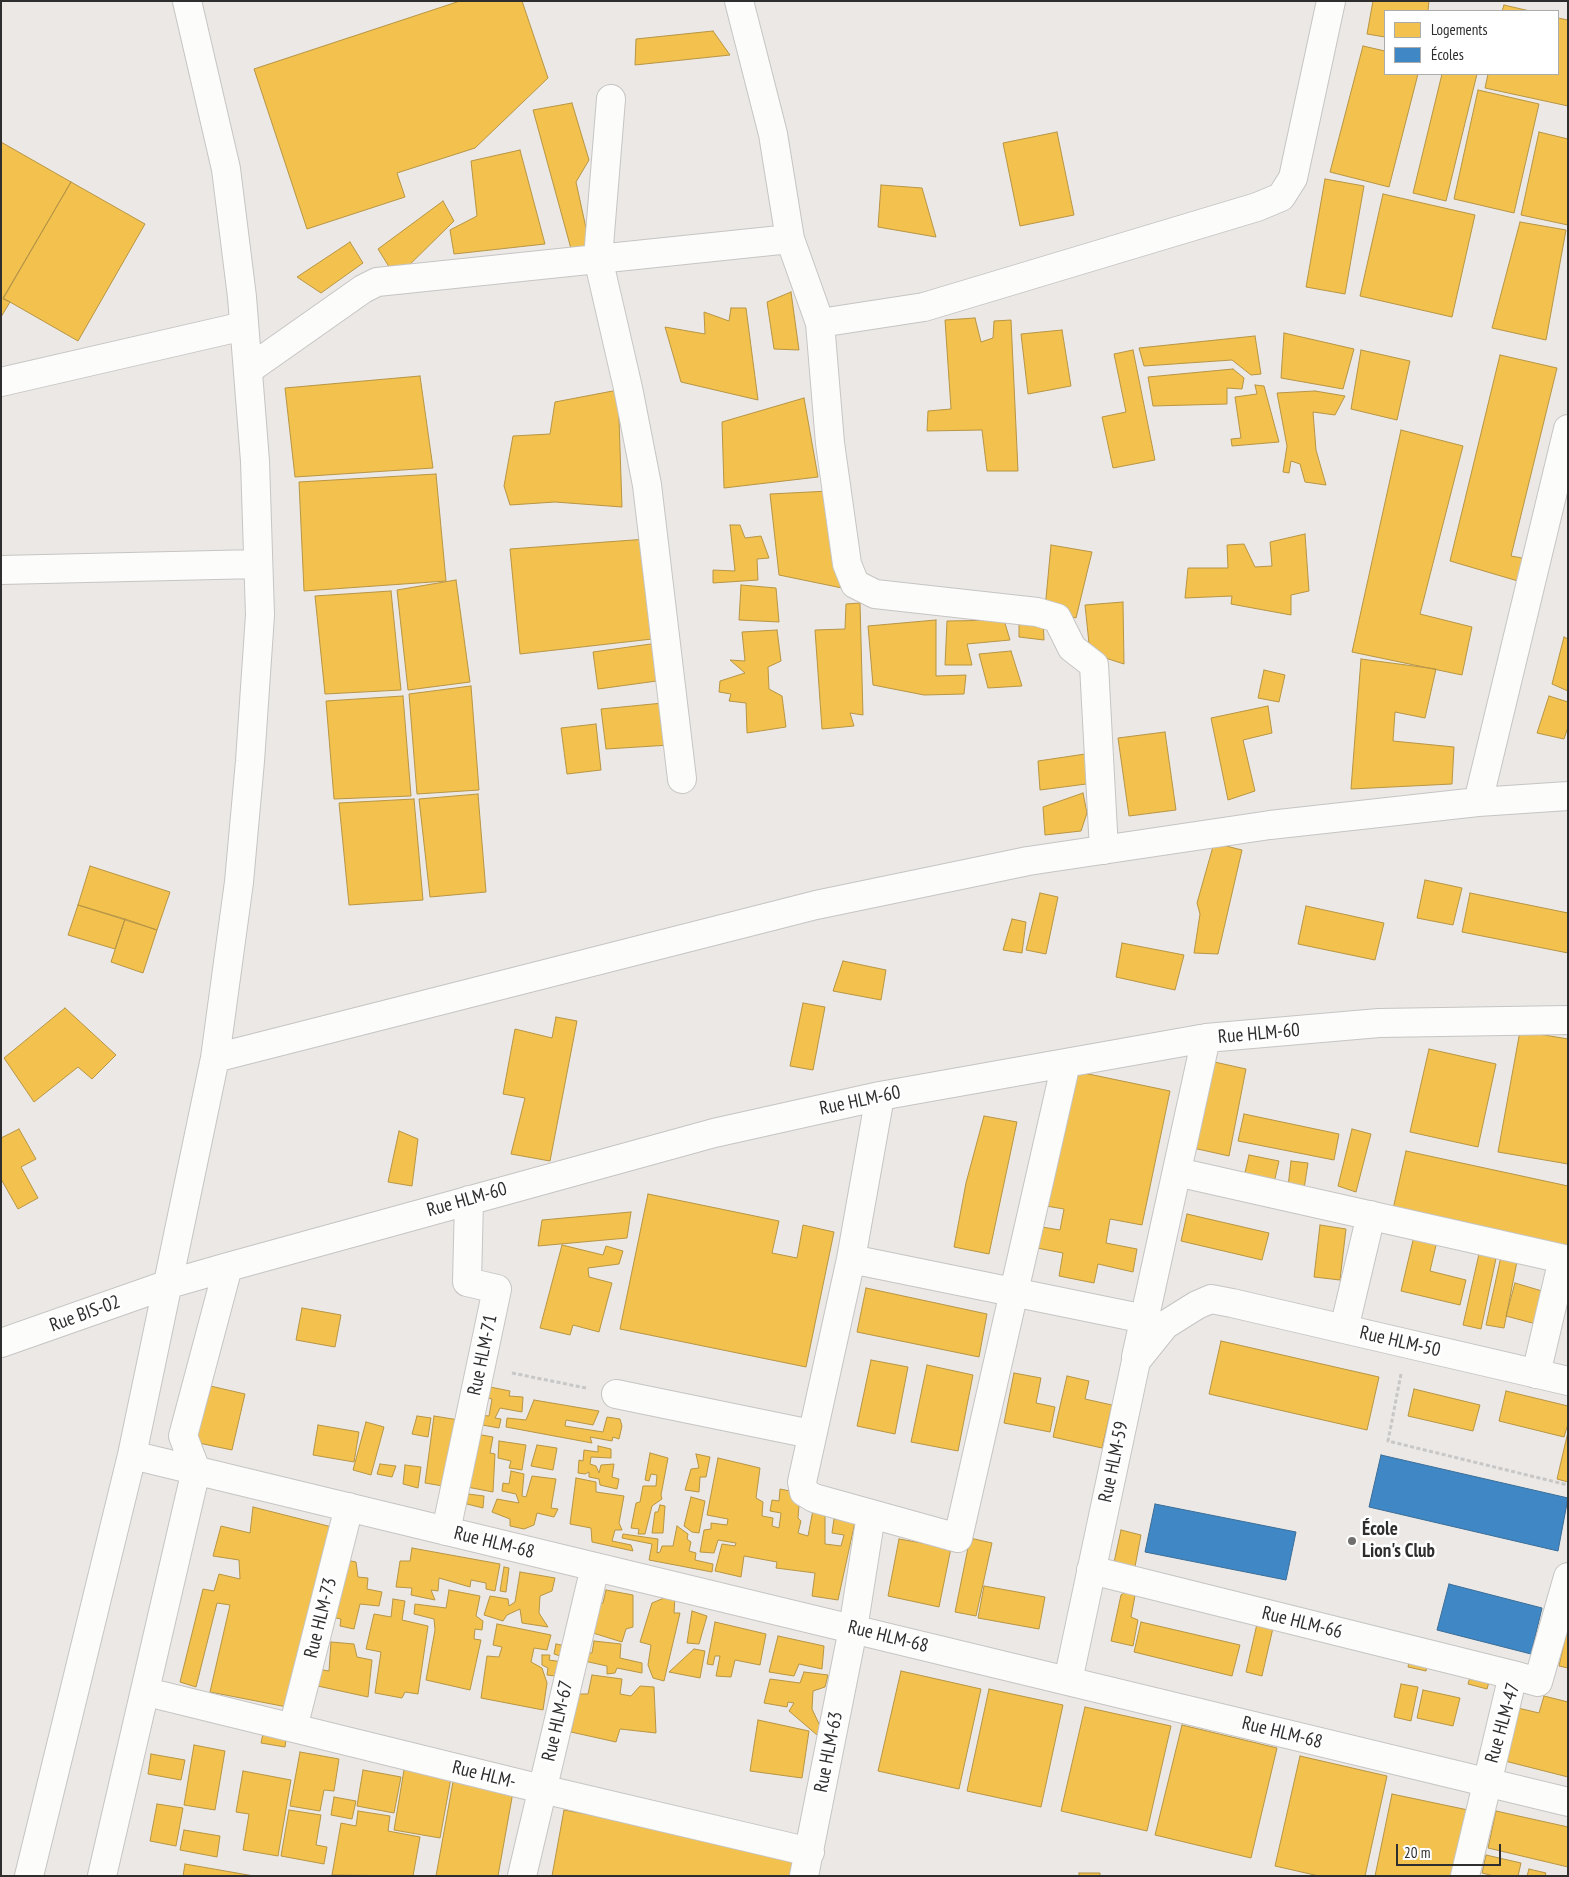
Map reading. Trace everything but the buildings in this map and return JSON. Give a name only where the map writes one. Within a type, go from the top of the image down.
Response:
[{"type":"street","points":[[29,1876],[132,1455],[215,1058],[238,882],[250,761],[260,615],[255,461],[248,370],[226,169],[187,1]]},
{"type":"street","points":[[739,1],[773,134],[790,238],[820,323],[830,443],[847,564],[855,584],[875,594],[1037,612],[1057,618],[1072,648],[1094,665],[1104,850]]},
{"type":"street","points":[[820,323],[924,307],[1257,206],[1281,197],[1293,178],[1331,1]]},
{"type":"street","points":[[611,99],[598,258],[628,388],[647,485],[682,779]]},
{"type":"street","points":[[248,370],[363,289],[376,282],[790,238]]},
{"type":"street","points":[[1,382],[244,326]]},
{"type":"street","points":[[1478,802],[1568,429]]},
{"type":"street","points":[[1,570],[258,564]]},
{"type":"street","points":[[215,1058],[816,906],[1028,861],[1270,825],[1478,802],[1568,796]]},
{"type":"street","name":"Rue HLM-60","points":[[169,1284],[714,1133],[880,1096],[1206,1038],[1379,1023],[1568,1020]]},
{"type":"street","points":[[1136,1360],[1206,1038]]},
{"type":"street","points":[[880,1096],[851,1259],[811,1434],[802,1482],[804,1492],[814,1498],[958,1538],[1066,1063]]},
{"type":"street","points":[[1177,1172],[1566,1260],[1536,1374]]},
{"type":"street","name":"Rue HLM-71","points":[[446,1531],[497,1289],[467,1282],[469,1200]]},
{"type":"street","points":[[1344,1329],[1370,1215]]},
{"type":"street","points":[[851,1259],[1144,1320]]},
{"type":"street","points":[[118,1876],[159,1695],[202,1472],[184,1436],[228,1267]]},
{"type":"street","name":"Rue BIS-02","points":[[1,1343],[169,1284]]},
{"type":"street","name":"Rue HLM-59","points":[[1068,1681],[1136,1360],[1165,1325],[1197,1304],[1211,1299],[1232,1303]]},
{"type":"street","name":"Rue HLM-50","points":[[1232,1303],[1568,1382]]},
{"type":"street","points":[[616,1394],[811,1434]]},
{"type":"street","name":"Rue HLM-68","points":[[132,1455],[1568,1802]]},
{"type":"street","points":[[102,1876],[202,1472]]},
{"type":"street","name":"Rue HLM-73","points":[[293,1728],[349,1508]]},
{"type":"street","name":"Rue HLM-63","points":[[807,1864],[853,1629],[871,1515]]},
{"type":"street","name":"Rue HLM-67","points":[[522,1876],[595,1567]]},
{"type":"street","name":"Rue HLM-66","points":[[1091,1570],[1513,1675]]},
{"type":"street","name":"Rue HLM-47","points":[[1465,1876],[1513,1675],[1538,1682],[1568,1577]]},
{"type":"street","name":"Rue HLM-","points":[[159,1695],[542,1789],[807,1864]]},
{"type":"path","points":[[1407,1344],[1388,1441],[1568,1485]]},
{"type":"path","points":[[480,1367],[616,1394]]},
{"type":"place","name":"École Lion's Club","points":[[1352,1541]]}]
